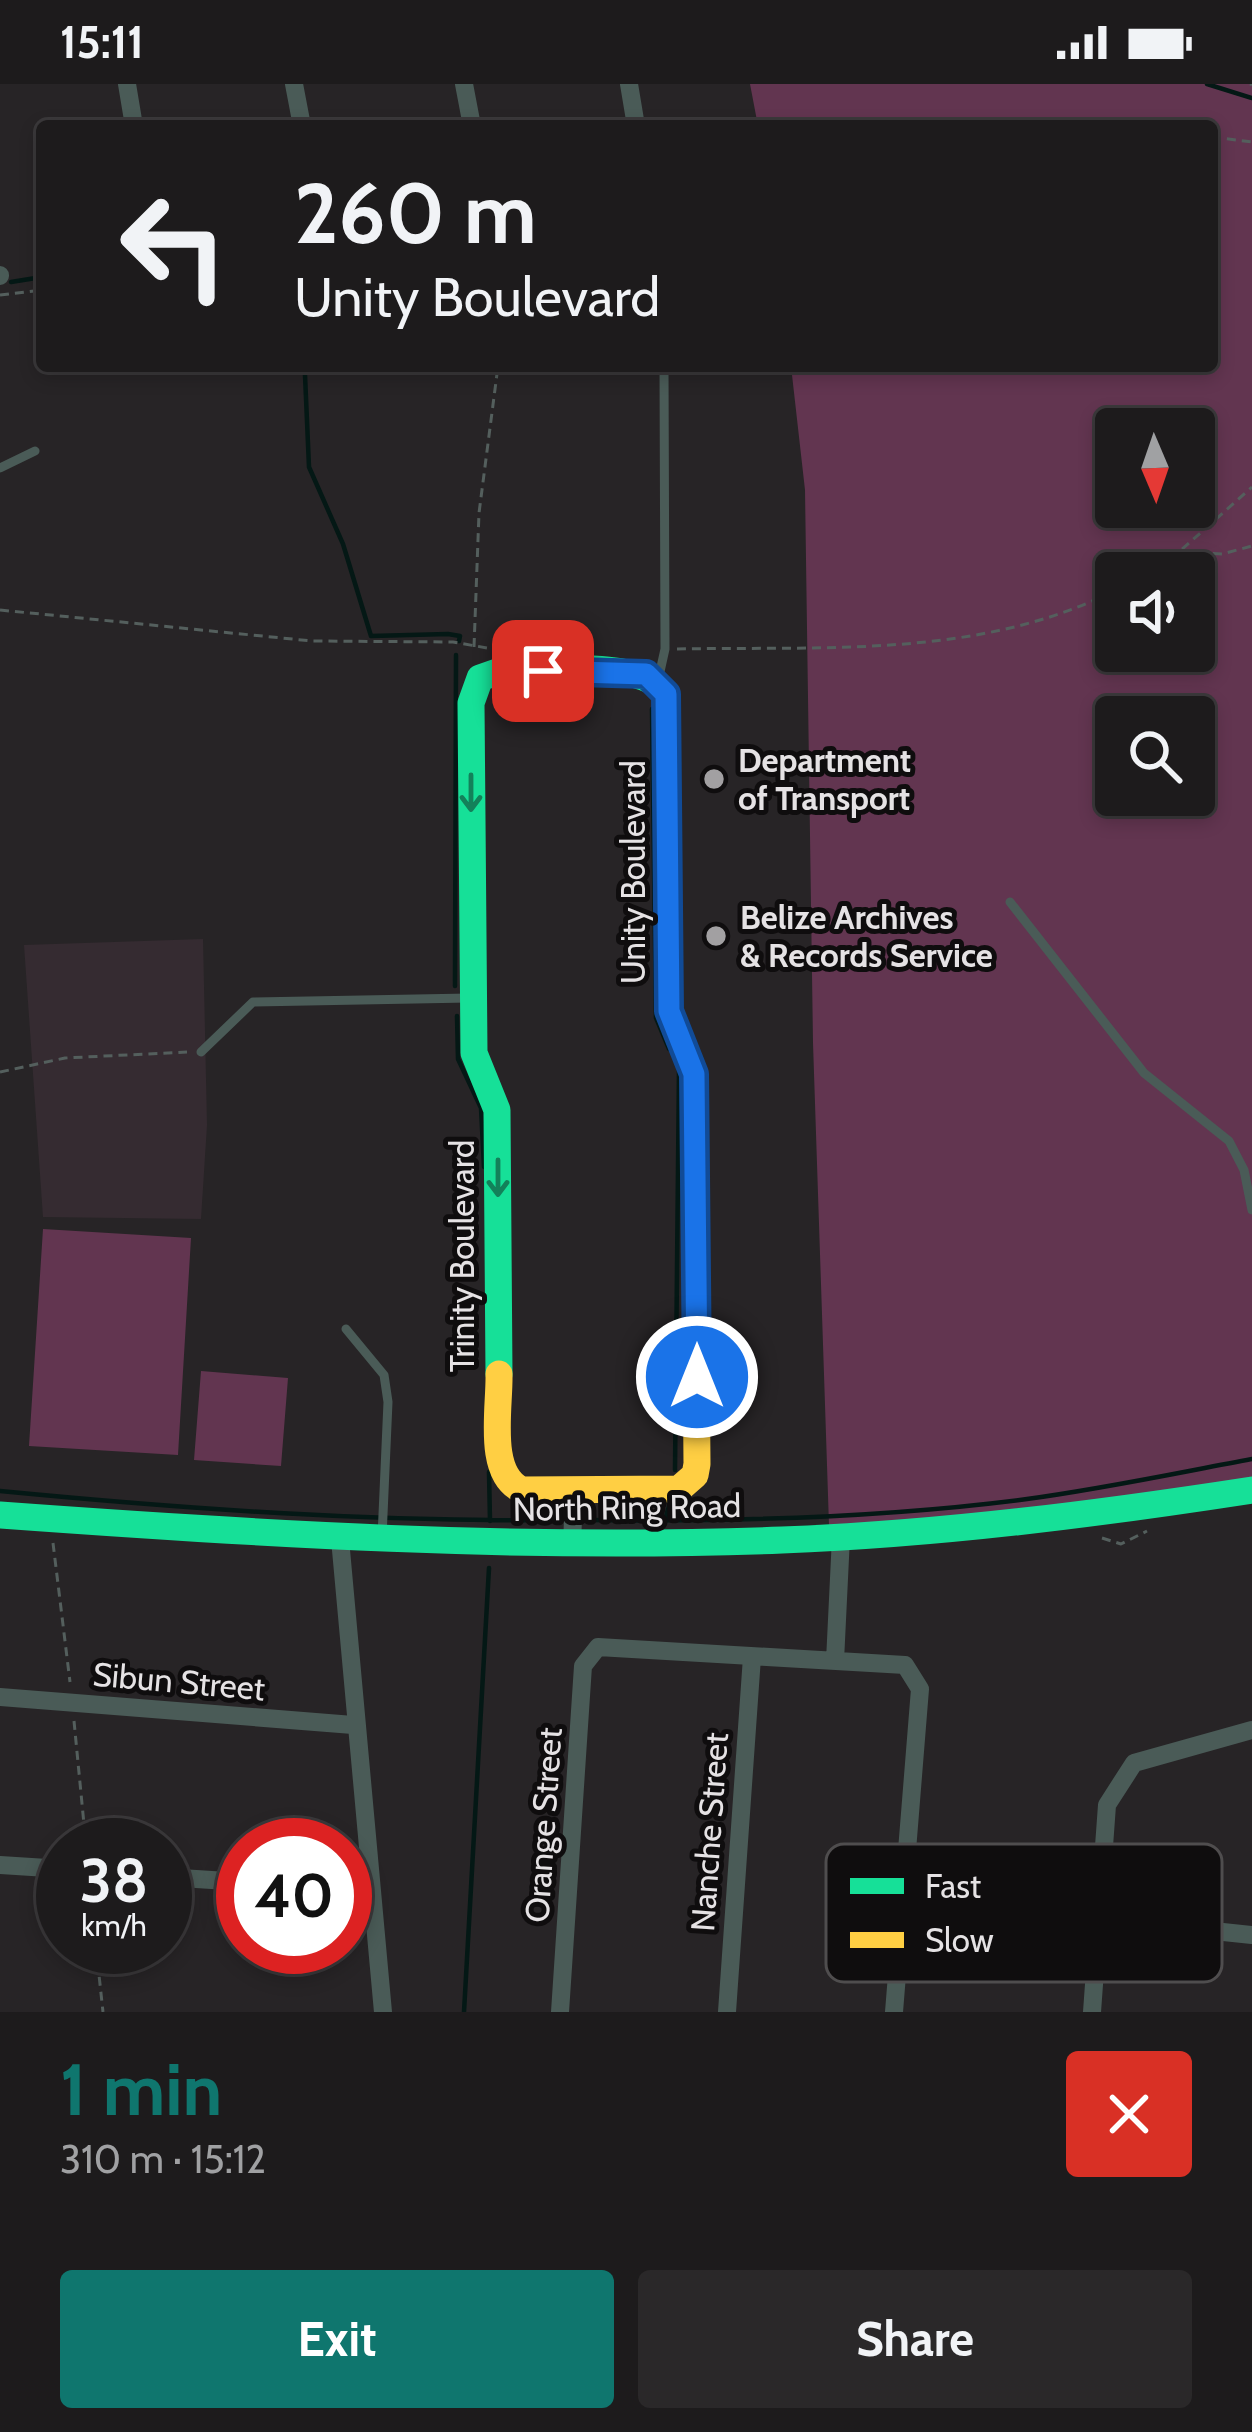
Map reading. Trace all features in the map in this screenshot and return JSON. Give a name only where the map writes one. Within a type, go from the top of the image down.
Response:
[{"type":"street","points":[[127,84],[133,120]]},
{"type":"street","points":[[294,84],[301,120]]},
{"type":"street","points":[[464,84],[471,120]]},
{"type":"street","points":[[629,84],[636,120]]},
{"type":"street","name":"Trinity Boulevard","points":[[574,1491],[522,1490],[511,1485],[500,1466],[497,1110],[474,1053],[471,703],[480,678],[500,671],[629,671],[658,681]]},
{"type":"street","name":"Unity Boulevard","points":[[574,1491],[679,1490],[695,1475],[697,1464],[694,1074],[669,1011],[668,707],[658,681]]},
{"type":"street","name":"North Ring Road","points":[[0,1515],[381,1542],[572,1546],[841,1537],[1062,1518],[1252,1490]]},
{"type":"street","points":[[572,1546],[574,1491]]},
{"type":"street","points":[[835,1661],[841,1537]]},
{"type":"street","points":[[340,1539],[363,1818]]},
{"type":"street","name":"Orange Street","points":[[560,2012],[583,1666],[598,1647],[752,1657]]},
{"type":"street","points":[[752,1657],[904,1665],[920,1689],[908,1844]]},
{"type":"street","name":"Nanche Street","points":[[727,2012],[752,1657]]},
{"type":"street","name":"Sibun Street","points":[[0,1697],[353,1725]]},
{"type":"street","points":[[1105,1844],[1108,1805],[1134,1763],[1252,1730]]},
{"type":"street","points":[[0,1865],[36,1868]]},
{"type":"street","points":[[372,1901],[383,2012]]},
{"type":"street","points":[[1222,1932],[1252,1935]]},
{"type":"street","points":[[894,2012],[896,1982]]},
{"type":"street","points":[[1092,2012],[1095,1982]]},
{"type":"lane","points":[[658,681],[665,649],[664,372]]},
{"type":"lane","points":[[0,468],[35,451]]},
{"type":"lane","points":[[1010,902],[1144,1073],[1229,1141],[1244,1170],[1252,1210]]},
{"type":"lane","points":[[201,1052],[253,1002],[472,998]]},
{"type":"lane","points":[[346,1330],[384,1376],[388,1402],[381,1542]]},
{"type":"path","points":[[1218,138],[1252,142]]},
{"type":"path","points":[[0,296],[36,291]]},
{"type":"path","points":[[474,650],[479,513],[497,372]]},
{"type":"path","points":[[1179,552],[1252,487]]},
{"type":"path","points":[[1215,554],[1252,546]]},
{"type":"path","points":[[665,649],[918,646],[1020,628],[1095,598]]},
{"type":"path","points":[[0,610],[312,641],[452,642],[474,650],[498,650]]},
{"type":"path","points":[[0,1072],[65,1058],[201,1052]]},
{"type":"path","points":[[1097,1531],[1105,1541],[1130,1542],[1144,1534],[1152,1518]]},
{"type":"path","points":[[54,1519],[83,1818]]},
{"type":"path","points":[[99,1974],[103,2012]]},
{"type":"shaded area","points":[[750,84],[1252,84],[1252,1490],[1084,1516],[829,1525],[813,1043],[805,490],[792,372],[1218,372],[1218,120],[757,120]]},
{"type":"shaded area","points":[[203,939],[207,1125],[201,1219],[43,1217],[24,945]]},
{"type":"shaded area","points":[[43,1229],[191,1238],[178,1455],[29,1446]]},
{"type":"shaded area","points":[[201,1371],[288,1378],[281,1466],[194,1460]]},
{"type":"waterway","points":[[1207,84],[1252,98]]},
{"type":"waterway","points":[[11,282],[36,278]]},
{"type":"waterway","points":[[305,375],[309,467],[343,544],[371,636],[448,634],[460,636],[459,641]]},
{"type":"waterway","points":[[455,986],[456,655]]},
{"type":"waterway","points":[[652,709],[656,1018],[669,1049]]},
{"type":"waterway","points":[[457,1016],[458,1059],[481,1108],[484,1167]]},
{"type":"waterway","points":[[675,1470],[679,1070]]},
{"type":"waterway","points":[[588,1520],[917,1511],[1055,1495],[1252,1459]]},
{"type":"waterway","points":[[489,1472],[490,1521]]},
{"type":"waterway","points":[[0,1491],[279,1513],[559,1520]]},
{"type":"waterway","points":[[665,1520],[670,1503]]},
{"type":"waterway","points":[[464,2012],[489,1568]]},
{"type":"traffic: fast","points":[[500,671],[615,671],[637,675],[666,694],[669,1011],[694,1074],[696,1339]]},
{"type":"traffic: fast","points":[[499,1374],[497,1110],[474,1053],[471,703],[480,678],[500,671]]},
{"type":"traffic: fast","points":[[0,1515],[391,1538],[684,1543],[959,1528],[1252,1490]]},
{"type":"traffic: slow","points":[[499,1374],[499,1455],[503,1470],[522,1490],[679,1489],[695,1475],[697,1464],[696,1339]]},
{"type":"place","name":"Department of Transport","points":[[714,779]]},
{"type":"place","name":"Belize Archives & Records Service","points":[[716,936]]},
{"type":"route","points":[[543,671],[646,674],[666,694],[669,1011],[694,1074],[697,1377]]}]
